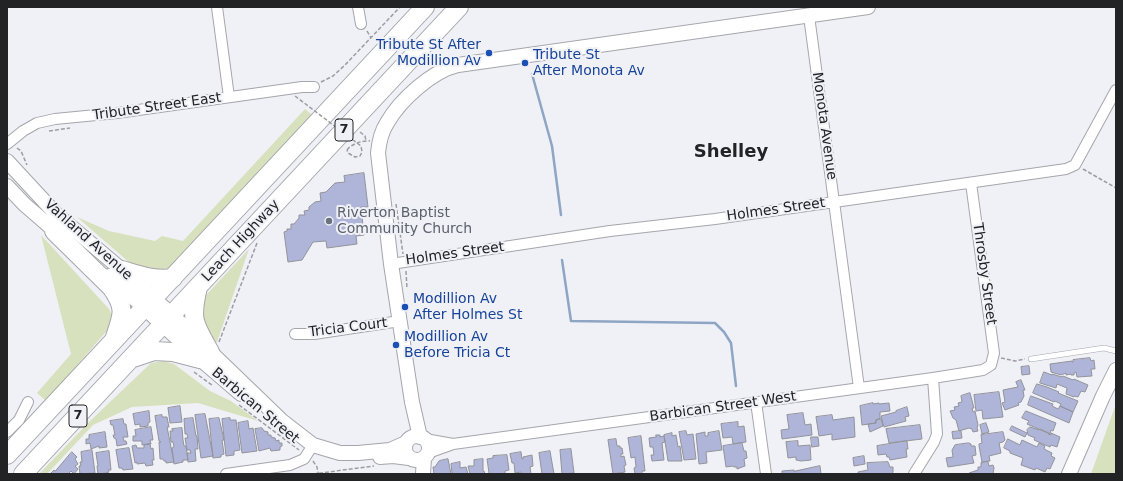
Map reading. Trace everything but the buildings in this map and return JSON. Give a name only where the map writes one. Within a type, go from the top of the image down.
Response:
[{"type":"highway","name":"Leach Highway","points":[[7,455],[426,7]]},
{"type":"highway","name":"Leach Highway","points":[[23,474],[459,7]]},
{"type":"highway","points":[[54,231],[111,287],[117,295],[121,304],[122,316],[114,340]]},
{"type":"highway","points":[[122,270],[149,278],[173,278]]},
{"type":"highway","points":[[132,358],[149,351],[173,352],[204,357],[194,318],[194,308],[198,287]]},
{"type":"street","points":[[217,7],[229,97]]},
{"type":"street","points":[[358,7],[363,25]]},
{"type":"street","points":[[418,474],[412,402],[400,321],[398,263],[378,153],[383,130],[390,117],[412,93],[429,78],[451,66],[809,12],[868,7]]},
{"type":"street","name":"Monota Avenue","points":[[809,12],[859,388]]},
{"type":"street","name":"Tribute Street East","points":[[7,144],[23,131],[37,123],[55,119],[117,113],[302,87],[314,87]]},
{"type":"street","points":[[1075,165],[1116,90]]},
{"type":"street","name":"Vahland Avenue","points":[[7,161],[56,214],[122,270],[149,303]]},
{"type":"street","name":"Holmes Street","points":[[398,263],[610,231],[715,219],[971,183],[1066,169],[1075,165]]},
{"type":"street","name":"Throsby Street","points":[[971,183],[994,353],[992,361]]},
{"type":"street","name":"Vahland Avenue","points":[[7,186],[24,204],[54,231],[149,303],[167,320]]},
{"type":"street","name":"Barbican Street","points":[[167,320],[204,357],[282,421],[310,450],[334,458],[349,460],[393,456],[417,448]]},
{"type":"street","name":"Tricia Court","points":[[296,334],[314,334],[400,321]]},
{"type":"street","name":"Barbican Street West","points":[[417,448],[933,378],[983,370],[992,361]]},
{"type":"street","points":[[1069,474],[1116,370]]},
{"type":"street","points":[[914,474],[934,442],[937,434],[933,378]]},
{"type":"street","points":[[7,432],[19,420],[28,402]]},
{"type":"street","points":[[756,402],[766,474]]},
{"type":"street","points":[[417,448],[423,474]]},
{"type":"street","points":[[226,474],[290,465],[299,462],[310,450]]},
{"type":"lane","points":[[1031,359],[1104,348],[1116,351]]},
{"type":"path","points":[[314,87],[333,76],[400,7]]},
{"type":"path","points":[[363,25],[371,38]]},
{"type":"path","points":[[295,96],[361,146],[362,152],[360,156],[355,157],[348,154],[347,150]]},
{"type":"path","points":[[351,141],[360,132],[365,136],[366,141]]},
{"type":"path","points":[[1075,165],[1116,188]]},
{"type":"path","points":[[395,198],[398,263],[407,281],[407,293]]},
{"type":"path","points":[[215,387],[204,357],[220,341],[259,239]]},
{"type":"path","points":[[992,361],[1031,359]]},
{"type":"path","points":[[238,404],[310,450],[318,473]]},
{"type":"path","points":[[313,474],[381,465]]},
{"type":"green space","points":[[305,109],[316,118],[170,273],[131,264],[77,217],[109,231],[155,241],[162,236],[183,241]]},
{"type":"green space","points":[[41,235],[109,309],[113,317],[111,326],[46,401],[37,393],[71,354]]},
{"type":"green space","points":[[249,249],[217,342],[213,345],[202,329],[202,302],[207,294]]},
{"type":"green space","points":[[164,361],[174,364],[210,391],[231,401],[258,421],[198,403],[132,407],[93,425],[47,474],[39,474],[90,421],[151,363]]},
{"type":"green space","points":[[1116,405],[1116,474],[1091,474],[1113,412]]},
{"type":"waterway","points":[[532,74],[552,146],[561,215]]},
{"type":"waterway","points":[[562,260],[571,321],[715,323],[724,332],[731,343],[736,386]]},
{"type":"place","name":"Tribute St After Modillion Av","points":[[489,53]]},
{"type":"place","name":"Tribute St After Monota Av","points":[[525,63]]},
{"type":"place","name":"Riverton Baptist Community Church","points":[[329,221]]},
{"type":"place","name":"Modillion Av After Holmes St","points":[[405,307]]},
{"type":"place","name":"Modillion Av Before Tricia Ct","points":[[396,345]]},
{"type":"district","name":"Shelley","points":[[731,152]]}]
